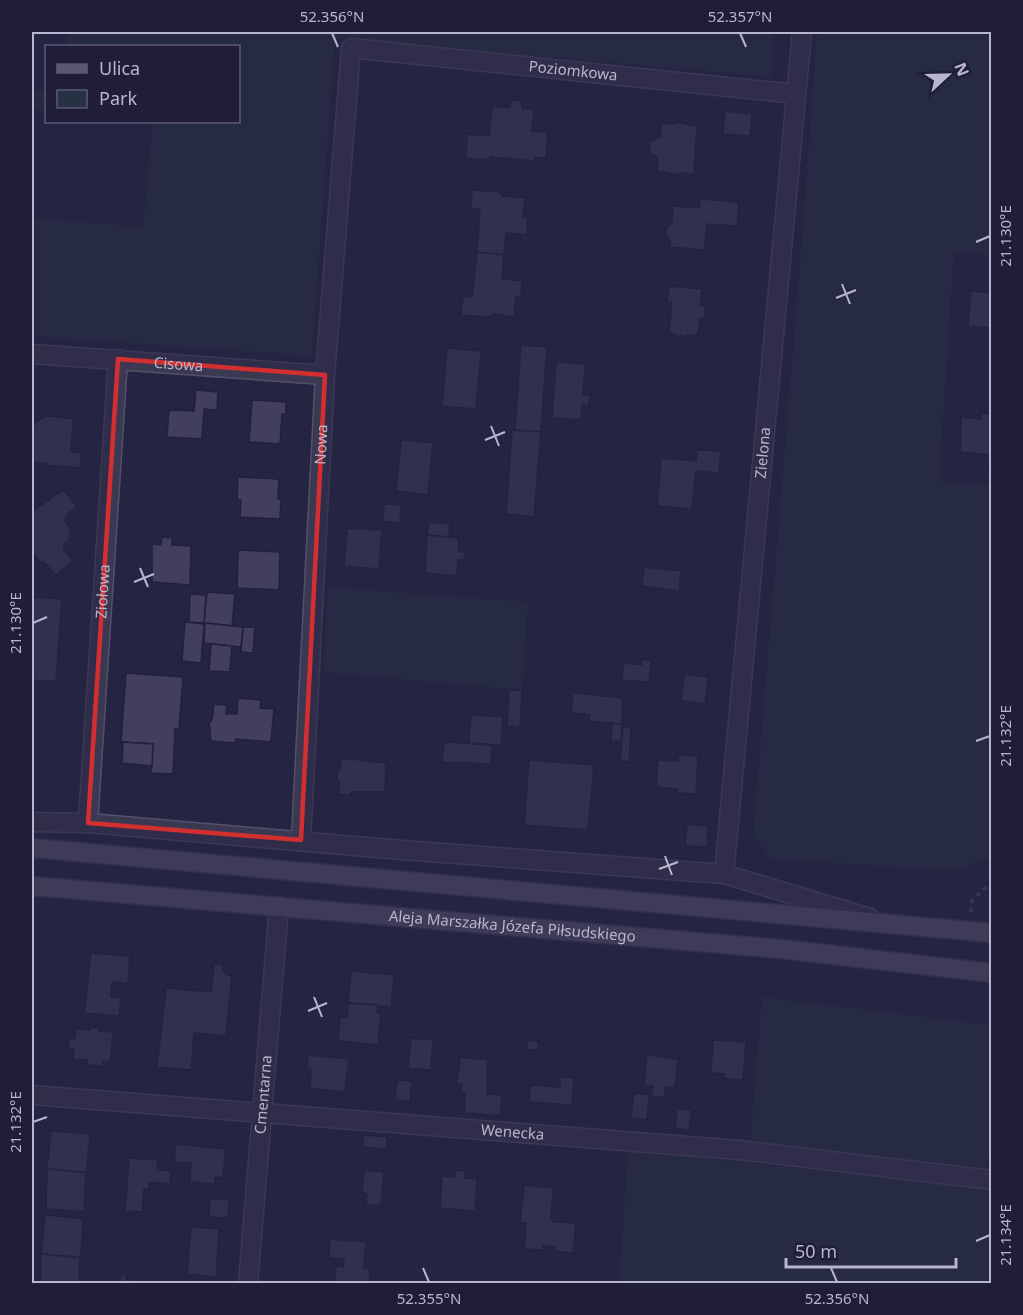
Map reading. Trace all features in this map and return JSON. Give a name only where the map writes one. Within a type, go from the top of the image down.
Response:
[{"type":"main road","points":[[32,848],[992,933]]},
{"type":"main road","name":"Aleja Marszałka Józefa Piłsudskiego","points":[[32,886],[781,949],[992,973]]},
{"type":"street","name":"Zielona","points":[[724,874],[802,32]]},
{"type":"street","name":"Poziomkowa","points":[[351,48],[796,94]]},
{"type":"street","name":"Nowa","points":[[301,840],[325,375],[351,48]]},
{"type":"street","name":"Cisowa","points":[[32,354],[325,375]]},
{"type":"street","name":"Ziołowa","points":[[88,823],[118,359]]},
{"type":"street","points":[[32,822],[88,823],[389,849],[724,874],[886,923]]},
{"type":"street","name":"Cmentarna","points":[[248,1284],[279,906]]},
{"type":"street","name":"Wenecka","points":[[32,1095],[739,1150],[992,1180]]},
{"type":"path","points":[[970,931],[972,900],[992,882]]},
{"type":"highlighted area","points":[[118,359],[325,375],[301,840],[88,823]]},
{"type":"green space","points":[[69,32],[774,32],[771,77],[335,38],[312,356],[32,336],[32,218],[143,227],[153,123],[240,123],[240,45],[68,45]]},
{"type":"green space","points":[[817,32],[991,32],[991,255],[954,252],[939,481],[991,485],[992,857],[954,871],[771,859],[753,836]]},
{"type":"green space","points":[[32,91],[45,92],[45,107],[32,107]]},
{"type":"green space","points":[[328,587],[528,602],[522,690],[323,672]]},
{"type":"green space","points":[[762,997],[991,1025],[992,1120],[987,1168],[750,1142]]},
{"type":"green space","points":[[628,1150],[991,1189],[991,1283],[619,1284]]},
{"type":"building","points":[[512,100],[521,101],[523,109],[534,109],[532,131],[548,132],[546,158],[534,157],[534,161],[490,157],[490,160],[466,158],[467,134],[489,136],[492,106],[509,108]]},
{"type":"building","points":[[725,111],[752,114],[750,136],[723,134]]},
{"type":"building","points":[[676,122],[697,126],[694,174],[681,173],[678,175],[657,171],[658,158],[649,151],[650,142],[660,137],[661,123]]},
{"type":"building","points":[[472,190],[500,192],[503,196],[525,198],[523,217],[528,218],[527,235],[506,233],[504,255],[477,252],[480,209],[471,208]]},
{"type":"building","points":[[700,199],[739,202],[737,226],[707,224],[704,250],[670,247],[670,240],[666,235],[667,227],[672,223],[673,206],[699,208]]},
{"type":"building","points":[[477,252],[504,255],[502,279],[522,281],[521,298],[516,297],[514,317],[493,314],[489,317],[461,315],[463,296],[472,297]]},
{"type":"building","points":[[669,286],[702,289],[700,306],[705,306],[705,318],[700,318],[698,335],[684,337],[669,333],[672,302],[667,301]]},
{"type":"building","points":[[971,291],[992,293],[992,333],[988,333],[988,328],[968,326]]},
{"type":"building","points":[[521,345],[547,347],[541,432],[515,430]]},
{"type":"building","points":[[447,348],[481,351],[476,409],[442,406]]},
{"type":"building","points":[[556,362],[585,364],[583,395],[590,395],[589,406],[582,405],[581,420],[552,418]]},
{"type":"building","points":[[196,390],[218,392],[217,410],[204,409],[202,439],[167,437],[169,410],[194,411]]},
{"type":"building","points":[[252,400],[286,402],[286,414],[282,414],[280,444],[249,442]]},
{"type":"building","points":[[981,413],[992,414],[992,475],[988,475],[990,455],[960,452],[961,417],[981,419]]},
{"type":"building","points":[[43,417],[73,419],[71,452],[81,453],[80,468],[32,462],[33,425]]},
{"type":"building","points":[[512,430],[541,432],[534,517],[506,514]]},
{"type":"building","points":[[401,440],[433,443],[428,495],[396,491]]},
{"type":"building","points":[[697,450],[721,451],[719,473],[696,471],[692,509],[657,506],[661,458],[696,461]]},
{"type":"building","points":[[238,477],[279,479],[280,519],[240,517],[241,500],[237,499]]},
{"type":"building","points":[[63,490],[77,506],[66,516],[65,521],[70,527],[70,533],[69,540],[64,544],[64,550],[73,561],[56,575],[32,552],[32,507],[34,510]]},
{"type":"building","points":[[384,504],[401,505],[400,523],[383,521]]},
{"type":"building","points":[[429,522],[450,524],[449,537],[427,535]]},
{"type":"building","points":[[347,528],[382,530],[379,569],[344,566]]},
{"type":"building","points":[[427,535],[459,538],[458,551],[465,552],[464,560],[458,560],[456,576],[425,573]]},
{"type":"building","points":[[162,537],[172,538],[172,545],[191,546],[190,585],[152,582],[152,544],[161,545]]},
{"type":"building","points":[[238,550],[280,552],[279,590],[237,588]]},
{"type":"building","points":[[644,567],[681,571],[679,591],[642,586]]},
{"type":"building","points":[[207,592],[235,594],[232,626],[204,623]]},
{"type":"building","points":[[190,594],[206,595],[204,623],[189,622]]},
{"type":"building","points":[[32,597],[62,599],[56,680],[61,682],[32,680]]},
{"type":"building","points":[[185,622],[204,624],[201,663],[182,661]]},
{"type":"building","points":[[205,623],[243,627],[241,647],[204,643]]},
{"type":"building","points":[[243,627],[255,627],[253,653],[241,652]]},
{"type":"building","points":[[211,644],[232,646],[230,672],[209,671]]},
{"type":"building","points":[[642,659],[652,661],[649,682],[622,680],[624,663],[642,665]]},
{"type":"building","points":[[126,673],[183,677],[179,729],[175,729],[173,774],[151,773],[153,744],[121,742]]},
{"type":"building","points":[[684,674],[708,677],[705,704],[681,701]]},
{"type":"building","points":[[509,690],[522,690],[520,727],[507,726]]},
{"type":"building","points":[[573,693],[623,698],[622,724],[589,721],[590,715],[571,713]]},
{"type":"building","points":[[238,698],[261,700],[260,708],[274,709],[271,742],[236,739],[235,743],[211,741],[209,723],[212,720],[214,704],[227,705],[226,714],[237,714]]},
{"type":"building","points":[[471,715],[503,717],[501,745],[469,743]]},
{"type":"building","points":[[612,723],[622,724],[621,742],[611,741]]},
{"type":"building","points":[[623,727],[631,727],[629,762],[620,761]]},
{"type":"building","points":[[123,742],[153,744],[152,766],[122,763]]},
{"type":"building","points":[[444,742],[492,745],[491,764],[442,762]]},
{"type":"building","points":[[678,755],[698,756],[696,794],[678,793],[678,789],[656,787],[658,760],[678,761]]},
{"type":"building","points":[[341,758],[386,763],[385,792],[339,794],[337,771],[340,768]]},
{"type":"building","points":[[529,760],[594,765],[588,830],[524,825]]},
{"type":"building","points":[[687,824],[708,826],[707,847],[685,846]]},
{"type":"building","points":[[91,953],[130,956],[128,983],[112,982],[111,997],[121,998],[119,1016],[84,1013]]},
{"type":"building","points":[[214,964],[223,965],[223,971],[232,976],[226,1036],[194,1033],[191,1070],[157,1067],[166,988],[211,992]]},
{"type":"building","points":[[351,971],[394,975],[391,1007],[348,1003]]},
{"type":"building","points":[[348,1003],[378,1005],[377,1013],[381,1013],[378,1045],[338,1041],[340,1017],[347,1018]]},
{"type":"building","points":[[90,1027],[100,1028],[99,1031],[113,1032],[110,1062],[103,1061],[102,1066],[87,1065],[88,1060],[73,1059],[74,1050],[68,1047],[69,1039],[75,1038],[76,1029],[90,1030]]},
{"type":"building","points":[[411,1038],[433,1040],[431,1070],[408,1068]]},
{"type":"building","points":[[528,1040],[539,1042],[538,1050],[526,1049]]},
{"type":"building","points":[[713,1040],[746,1042],[743,1080],[724,1078],[724,1074],[711,1073]]},
{"type":"building","points":[[308,1055],[349,1059],[345,1092],[310,1088],[311,1070],[307,1069]]},
{"type":"building","points":[[647,1055],[678,1059],[675,1088],[665,1087],[664,1097],[651,1096],[653,1086],[644,1085]]},
{"type":"building","points":[[460,1057],[488,1060],[487,1094],[502,1095],[500,1116],[464,1113],[465,1094],[461,1093],[462,1084],[457,1084]]},
{"type":"building","points":[[560,1077],[574,1078],[572,1105],[529,1102],[530,1085],[560,1087]]},
{"type":"building","points":[[397,1080],[412,1081],[410,1102],[395,1100]]},
{"type":"building","points":[[634,1093],[649,1095],[647,1120],[631,1118]]},
{"type":"building","points":[[677,1109],[692,1110],[689,1130],[675,1128]]},
{"type":"building","points":[[51,1131],[93,1134],[93,1136],[90,1135],[88,1152],[92,1154],[88,1154],[87,1171],[91,1173],[47,1169]]},
{"type":"building","points":[[364,1135],[387,1137],[386,1149],[362,1147]]},
{"type":"building","points":[[176,1144],[226,1149],[223,1178],[215,1177],[215,1184],[190,1182],[191,1163],[174,1162]]},
{"type":"building","points":[[129,1158],[158,1160],[157,1170],[171,1171],[170,1184],[149,1182],[149,1189],[144,1189],[142,1212],[125,1211]]},
{"type":"building","points":[[47,1169],[91,1173],[86,1174],[85,1191],[89,1193],[85,1193],[84,1209],[87,1212],[46,1209]]},
{"type":"building","points":[[456,1170],[465,1171],[465,1178],[477,1179],[475,1211],[440,1208],[442,1176],[455,1177]]},
{"type":"building","points":[[364,1171],[384,1172],[381,1206],[366,1205],[367,1194],[362,1193]]},
{"type":"building","points":[[524,1185],[553,1188],[551,1217],[554,1222],[576,1223],[573,1253],[554,1251],[555,1247],[543,1246],[542,1250],[524,1249],[526,1223],[520,1223]]},
{"type":"building","points":[[210,1199],[229,1200],[228,1218],[209,1217]]},
{"type":"building","points":[[45,1215],[87,1219],[83,1220],[82,1237],[85,1239],[82,1239],[81,1255],[85,1258],[41,1254]]},
{"type":"building","points":[[191,1227],[219,1229],[216,1277],[187,1274]]},
{"type":"building","points":[[330,1239],[366,1242],[364,1268],[370,1268],[369,1284],[335,1284],[336,1266],[343,1267],[344,1259],[329,1258]]},
{"type":"building","points":[[41,1254],[85,1258],[80,1259],[79,1275],[83,1276],[79,1277],[78,1284],[40,1284]]},
{"type":"building","points":[[121,1275],[126,1276],[126,1279],[134,1280],[134,1284],[120,1284]]}]
